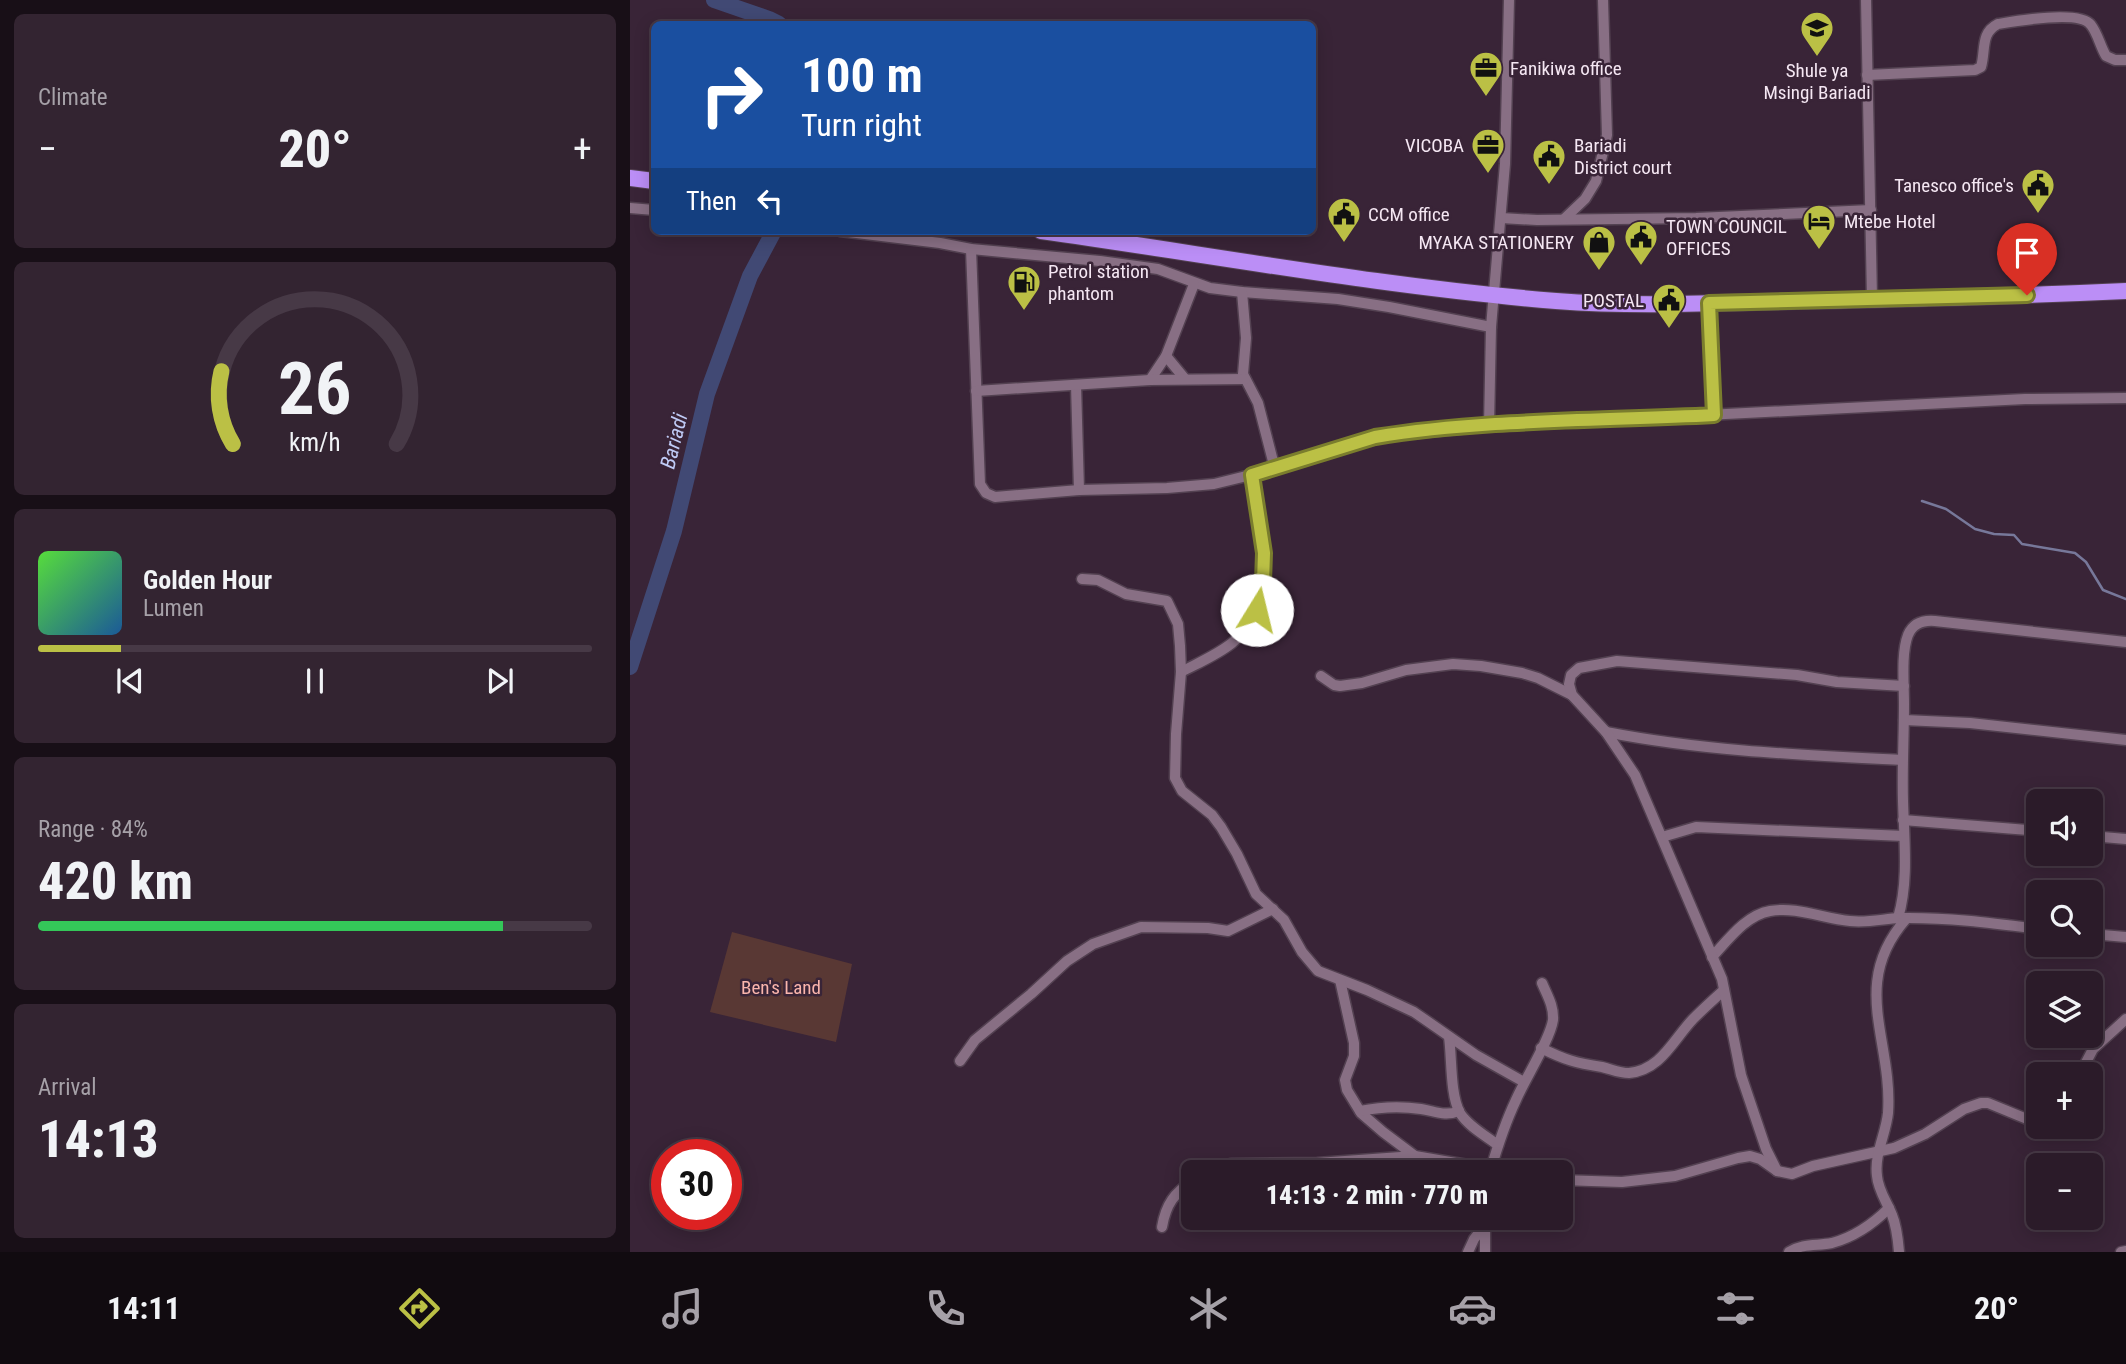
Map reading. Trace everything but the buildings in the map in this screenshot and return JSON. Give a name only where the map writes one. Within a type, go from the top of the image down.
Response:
[{"type":"highway","points":[[630,178],[651,181]]},
{"type":"highway","points":[[1068,235],[1419,286],[1556,301],[1709,303],[2126,291]]},
{"type":"street","points":[[1489,426],[1491,327],[1505,150],[1510,0]]},
{"type":"street","points":[[1564,219],[1585,199],[1596,181],[1606,135],[1603,0]]},
{"type":"street","points":[[1866,0],[1872,299]]},
{"type":"street","points":[[1867,75],[1975,70],[1981,67],[1986,34],[1990,27],[2060,18],[2085,20],[2091,24],[2106,56],[2115,60],[2126,60]]},
{"type":"street","points":[[630,208],[651,211]]},
{"type":"street","points":[[1501,218],[1696,218],[1871,209]]},
{"type":"street","points":[[868,235],[1158,269],[1210,288],[1338,299],[1491,327]]},
{"type":"street","points":[[971,249],[979,466],[982,489],[995,496],[1214,484],[1275,469],[1375,437],[1489,426],[2025,399],[2126,398]]},
{"type":"street","points":[[1150,380],[1166,356],[1194,284]]},
{"type":"street","points":[[1242,292],[1245,316],[1242,371],[1258,403],[1275,469]]},
{"type":"street","points":[[1709,303],[1714,415]]},
{"type":"street","points":[[1166,356],[1185,380]]},
{"type":"street","points":[[976,391],[1150,380],[1245,379]]},
{"type":"street","points":[[1076,385],[1079,490]]},
{"type":"street","points":[[1181,672],[1230,644],[1251,622],[1257,610],[1263,582],[1264,553],[1252,475]]},
{"type":"street","points":[[1082,579],[1098,580],[1126,594],[1167,601],[1178,624],[1181,672],[1175,778],[1182,791],[1212,815],[1221,827],[1256,894],[1284,920],[1308,960],[1318,971],[1414,1012],[1476,1055],[1524,1082]]},
{"type":"street","points":[[1899,1252],[1896,1226],[1878,1186],[1876,1173],[1888,1114],[1886,1074],[1875,1001],[1877,978],[1887,944],[1902,918],[1902,760],[1905,653],[1909,634],[1920,622],[1927,620],[2126,642]]},
{"type":"street","points":[[1572,695],[1569,684],[1574,670],[1617,661],[1904,686]]},
{"type":"street","points":[[1321,676],[1340,687],[1432,665],[1481,666],[1538,678],[1572,695],[1606,732],[1635,775],[1662,837],[1724,990],[1741,1075],[1766,1149],[1777,1171]]},
{"type":"street","points":[[1904,720],[1970,723],[2126,740]]},
{"type":"street","points":[[1606,732],[1742,750],[1902,760]]},
{"type":"street","points":[[1903,820],[2026,830]]},
{"type":"street","points":[[1662,837],[1696,827],[1903,836]]},
{"type":"street","points":[[2103,837],[2126,839]]},
{"type":"street","points":[[960,1061],[975,1040],[1067,961],[1093,944],[1141,927],[1228,931],[1273,908]]},
{"type":"street","points":[[1712,957],[1734,932],[1768,911],[1787,910],[1849,921],[1902,918],[1987,922],[2026,927]]},
{"type":"street","points":[[2103,935],[2126,937]]},
{"type":"street","points":[[1340,981],[1354,1043],[1354,1056],[1345,1080],[1347,1090],[1360,1111],[1373,1124],[1415,1156]]},
{"type":"street","points":[[1495,1160],[1524,1082],[1551,1028],[1551,1002],[1542,983]]},
{"type":"street","points":[[1541,1048],[1580,1065],[1609,1068],[1619,1072],[1640,1070],[1664,1056],[1694,1017],[1724,990]]},
{"type":"street","points":[[2086,1062],[2093,1049],[2126,1019]]},
{"type":"street","points":[[1449,1037],[1459,1111],[1465,1120],[1498,1145]]},
{"type":"street","points":[[1573,1180],[1622,1182],[1656,1178],[1697,1171],[1750,1156],[1760,1159],[1777,1171],[1792,1174],[1878,1153],[1913,1141],[1964,1109],[1981,1103],[1988,1103],[2026,1119]]},
{"type":"street","points":[[1360,1111],[1390,1107],[1421,1109],[1440,1114],[1459,1111]]},
{"type":"street","points":[[1359,1160],[1415,1156],[1436,1160]]},
{"type":"street","points":[[1162,1227],[1169,1202],[1181,1189]]},
{"type":"street","points":[[1789,1252],[1804,1245],[1831,1243],[1846,1238],[1868,1226],[1889,1208]]},
{"type":"street","points":[[1468,1252],[1480,1230]]},
{"type":"street","points":[[1485,1230],[1485,1252]]},
{"type":"green space","name":"Ben's Land","points":[[732,932],[852,964],[836,1042],[710,1012]]},
{"type":"waterway","name":"Bariadi","points":[[714,0],[773,21]]},
{"type":"waterway","name":"Bariadi","points":[[630,667],[674,531],[707,394],[750,276],[772,235]]},
{"type":"waterway","points":[[1922,501],[1946,509],[1975,529],[2014,535],[2022,544],[2075,553],[2086,562],[2103,590],[2126,599]]},
{"type":"place","name":"Shule ya Msingi Bariadi","points":[[1817,58]]},
{"type":"place","name":"Fanikiwa office","points":[[1486,98]]},
{"type":"place","name":"VICOBA","points":[[1488,175]]},
{"type":"place","name":"Bariadi District court","points":[[1549,186]]},
{"type":"place","name":"Tanesco office's","points":[[2038,215]]},
{"type":"place","name":"CCM office","points":[[1344,244]]},
{"type":"place","name":"Mtebe Hotel","points":[[1819,251]]},
{"type":"place","name":"TOWN COUNCIL OFFICES","points":[[1641,267]]},
{"type":"place","name":"MYAKA STATIONERY","points":[[1599,272]]},
{"type":"place","name":"Petrol station phantom","points":[[1024,312]]},
{"type":"place","name":"POSTAL","points":[[1669,330]]},
{"type":"route","points":[[1257,610],[1263,582],[1264,553],[1252,475],[1375,437],[1489,426],[1714,415],[1709,303],[2027,295]]}]
